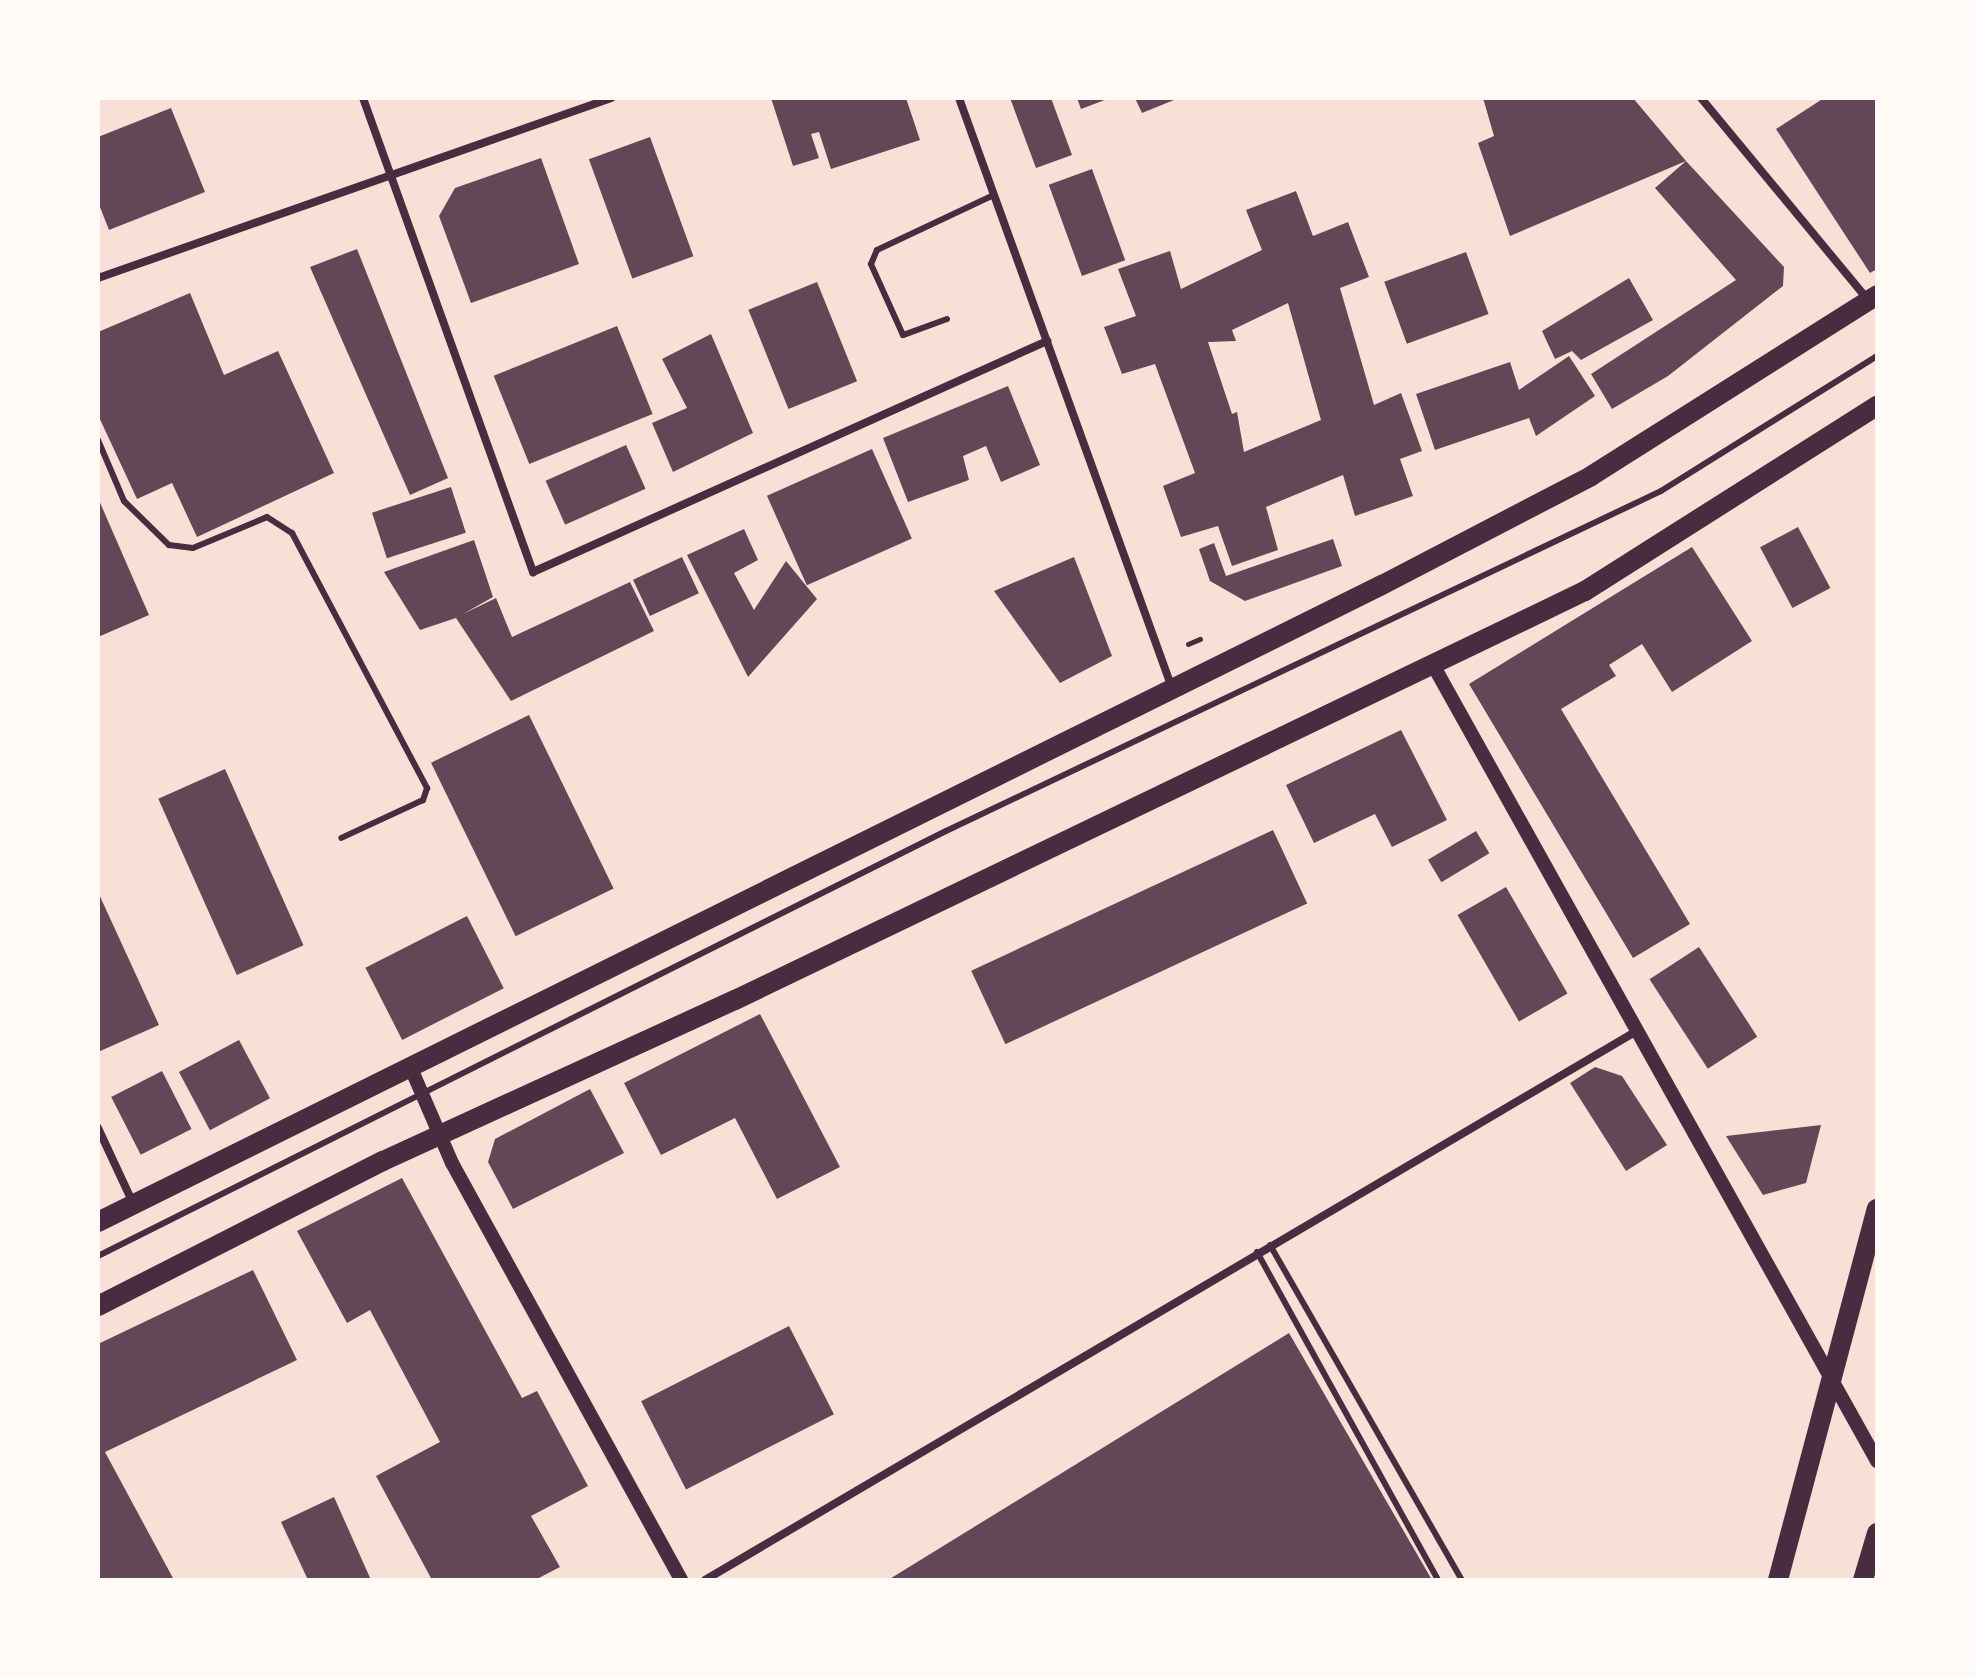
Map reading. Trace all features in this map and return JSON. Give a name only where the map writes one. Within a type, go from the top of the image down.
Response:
[{"type":"main road","points":[[98,1222],[1172,689],[1591,476],[1873,298]]},
{"type":"main road","points":[[98,1306],[438,1136],[1585,591],[1876,409]]},
{"type":"main road","points":[[1778,1580],[1829,1377],[1877,1209]]},
{"type":"main road","points":[[1863,1580],[1877,1533]]},
{"type":"street","points":[[363,98],[533,572],[1047,341]]},
{"type":"street","points":[[98,278],[611,98]]},
{"type":"street","points":[[959,98],[1172,689]]},
{"type":"street","points":[[1701,98],[1873,298]]},
{"type":"street","points":[[1432,663],[1635,1032],[1877,1461]]},
{"type":"street","points":[[705,1580],[1635,1032]]},
{"type":"street","points":[[410,1066],[438,1136],[681,1580]]},
{"type":"street","points":[[98,1128],[134,1205]]},
{"type":"lane","points":[[947,319],[903,335],[871,264],[877,250],[994,195]]},
{"type":"lane","points":[[98,1256],[946,831],[1661,491],[1877,356]]},
{"type":"lane","points":[[98,440],[124,501],[169,545],[193,548],[267,517],[292,533],[427,788],[423,800],[341,838]]},
{"type":"lane","points":[[1270,1245],[1462,1580]]},
{"type":"lane","points":[[1257,1252],[1438,1580]]},
{"type":"path","points":[[1188,644],[1200,639]]},
{"type":"building","points":[[771,98],[906,98],[920,140],[831,169],[819,132],[811,134],[819,158],[793,166]]},
{"type":"building","points":[[1010,98],[1051,98],[1072,155],[1036,168]]},
{"type":"building","points":[[1077,98],[1110,98],[1081,109]]},
{"type":"building","points":[[1135,98],[1179,98],[1142,113]]},
{"type":"building","points":[[1483,98],[1633,98],[1686,161],[1510,236],[1478,143],[1494,136]]},
{"type":"building","points":[[1824,98],[1877,98],[1877,269],[1870,273],[1776,129]]},
{"type":"building","points":[[171,108],[205,192],[109,230],[98,202],[98,137]]},
{"type":"building","points":[[650,137],[693,256],[632,279],[589,159]]},
{"type":"building","points":[[541,158],[579,264],[471,303],[439,216],[455,188]]},
{"type":"building","points":[[1686,161],[1784,267],[1783,286],[1668,376],[1612,409],[1591,374],[1736,280],[1655,188]]},
{"type":"building","points":[[1092,169],[1125,260],[1082,276],[1049,185]]},
{"type":"building","points":[[1296,191],[1313,236],[1348,222],[1369,277],[1340,288],[1374,405],[1401,393],[1422,451],[1400,459],[1413,496],[1355,516],[1343,475],[1266,507],[1278,550],[1232,566],[1218,526],[1181,537],[1163,486],[1195,473],[1155,364],[1122,374],[1104,327],[1136,316],[1118,269],[1170,251],[1181,289],[1262,250],[1246,210]],"holes":[[[1288,303],[1321,420],[1244,452],[1237,412],[1232,414],[1208,342],[1236,341],[1232,330]]]},
{"type":"building","points":[[357,249],[448,478],[410,495],[310,267]]},
{"type":"building","points":[[1466,252],[1489,314],[1407,344],[1384,282]]},
{"type":"building","points":[[1629,278],[1653,320],[1581,360],[1572,351],[1555,359],[1542,331]]},
{"type":"building","points":[[817,282],[857,381],[788,409],[748,310]]},
{"type":"building","points":[[190,293],[224,375],[278,351],[334,473],[197,537],[172,483],[137,499],[98,415],[98,332]]},
{"type":"building","points":[[617,326],[653,414],[529,464],[494,376]]},
{"type":"building","points":[[711,334],[753,433],[673,472],[652,423],[687,408],[662,359]]},
{"type":"building","points":[[1569,356],[1595,396],[1536,436],[1529,418],[1435,450],[1416,394],[1510,362],[1519,390]]},
{"type":"building","points":[[1008,386],[1040,465],[1001,482],[986,446],[963,456],[969,480],[908,502],[883,438]]},
{"type":"building","points":[[626,445],[646,489],[565,525],[546,481]]},
{"type":"building","points":[[872,449],[912,539],[807,585],[767,496]]},
{"type":"building","points":[[451,487],[466,533],[387,558],[372,513]]},
{"type":"building","points":[[98,498],[149,615],[98,637]]},
{"type":"building","points":[[1798,527],[1830,588],[1792,608],[1760,547]]},
{"type":"building","points":[[744,529],[758,560],[734,573],[754,610],[786,561],[817,599],[748,677],[687,555]]},
{"type":"building","points":[[1333,539],[1342,566],[1245,601],[1210,581],[1199,549],[1214,543],[1226,576]]},
{"type":"building","points":[[474,540],[493,597],[463,614],[496,598],[512,637],[630,582],[654,631],[511,701],[456,618],[420,630],[384,572]]},
{"type":"building","points":[[1692,547],[1752,641],[1672,692],[1642,644],[1609,665],[1616,676],[1561,709],[1690,924],[1633,958],[1469,684]]},
{"type":"building","points":[[682,557],[699,593],[650,616],[633,580]]},
{"type":"building","points":[[1074,557],[1112,656],[1060,683],[994,591]]},
{"type":"building","points":[[529,715],[614,888],[516,936],[431,763]]},
{"type":"building","points":[[1401,730],[1447,820],[1392,847],[1375,814],[1314,843],[1286,785]]},
{"type":"building","points":[[225,769],[304,945],[237,975],[158,799]]},
{"type":"building","points":[[1273,830],[1307,903],[1005,1044],[971,971]]},
{"type":"building","points":[[1476,831],[1489,853],[1441,882],[1428,860]]},
{"type":"building","points":[[1506,887],[1568,994],[1519,1022],[1458,915]]},
{"type":"building","points":[[98,892],[159,1025],[98,1052]]},
{"type":"building","points":[[467,916],[504,988],[402,1040],[365,968]]},
{"type":"building","points":[[1699,947],[1757,1037],[1708,1069],[1650,979]]},
{"type":"building","points":[[760,1014],[840,1167],[777,1199],[735,1118],[661,1155],[624,1083]]},
{"type":"building","points":[[239,1040],[270,1098],[210,1130],[179,1072]]},
{"type":"building","points":[[1595,1067],[1622,1076],[1667,1145],[1626,1171],[1570,1083]]},
{"type":"building","points":[[162,1071],[192,1129],[141,1155],[111,1097]]},
{"type":"building","points":[[590,1089],[624,1153],[513,1209],[488,1162],[495,1139]]},
{"type":"building","points":[[1821,1125],[1806,1183],[1763,1195],[1726,1136]]},
{"type":"building","points":[[402,1178],[522,1398],[537,1391],[588,1486],[531,1516],[560,1567],[535,1580],[432,1580],[376,1476],[440,1442],[370,1310],[347,1323],[297,1231]]},
{"type":"building","points":[[253,1270],[297,1360],[105,1452],[174,1580],[98,1580],[98,1344]]},
{"type":"building","points":[[789,1326],[834,1414],[686,1490],[641,1401]]},
{"type":"building","points":[[1289,1333],[1432,1580],[888,1580]]},
{"type":"building","points":[[334,1497],[371,1580],[308,1580],[281,1522]]}]
